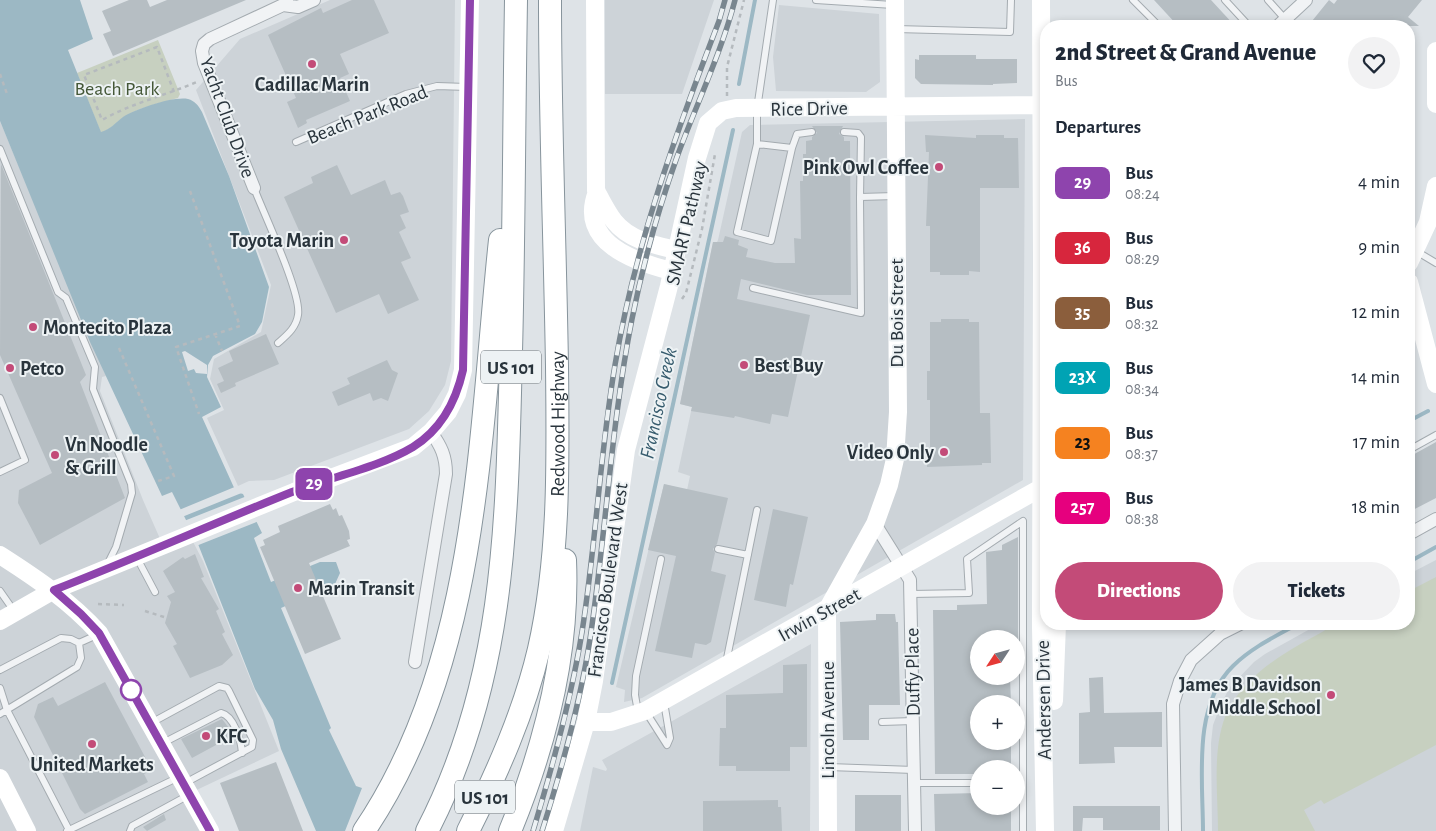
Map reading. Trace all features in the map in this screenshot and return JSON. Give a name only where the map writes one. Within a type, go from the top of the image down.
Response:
[{"type":"highway","name":"US 101","points":[[427,831],[450,783],[470,730],[486,672],[494,626],[504,514],[510,386],[516,0]]},
{"type":"highway","name":"Redwood Highway","points":[[468,831],[501,762],[531,678],[549,596],[556,512],[556,347],[550,0]]},
{"type":"highway","points":[[364,831],[408,750],[429,698],[447,642],[460,587],[476,476],[514,107]]},
{"type":"highway","points":[[510,831],[533,767],[548,715],[564,624],[566,571],[556,347]]},
{"type":"street","name":"Yacht Club Drive","points":[[254,188],[210,77],[202,51],[204,44],[285,3],[298,7],[314,0]]},
{"type":"street","points":[[7,617],[54,590],[294,492],[391,457],[413,447],[431,432],[448,412],[457,394],[463,370],[470,0]]},
{"type":"street","points":[[595,0],[597,192],[593,203],[596,222],[606,241],[619,253],[636,262],[672,270]]},
{"type":"street","name":"Andersen Drive","points":[[1040,0],[1041,20]]},
{"type":"street","points":[[1049,20],[1050,0]]},
{"type":"street","points":[[1285,20],[1306,0]]},
{"type":"street","name":"Du Bois Street","points":[[827,610],[874,524],[889,486],[895,459],[898,412],[895,3]]},
{"type":"street","points":[[1436,51],[1436,104]]},
{"type":"street","name":"Rice Drive","points":[[676,250],[696,158],[708,123],[716,114],[728,109],[1040,105]]},
{"type":"street","points":[[1415,246],[1428,222],[1436,186]]},
{"type":"street","points":[[597,192],[610,216],[620,228],[642,242],[676,250]]},
{"type":"street","name":"Francisco Boulevard West","points":[[554,831],[586,722],[607,599],[626,450],[676,250]]},
{"type":"street","points":[[1415,305],[1436,384]]},
{"type":"street","points":[[415,662],[446,474],[446,461],[442,448],[431,432]]},
{"type":"street","name":"Irwin Street","points":[[586,722],[611,722],[642,712],[827,610],[1040,489]]},
{"type":"street","points":[[1415,531],[1436,519]]},
{"type":"street","name":"Duffy Place","points":[[874,524],[910,580],[915,831]]},
{"type":"street","points":[[1,557],[54,590],[99,633],[210,831]]},
{"type":"street","name":"Lincoln Avenue","points":[[827,610],[828,831]]},
{"type":"street","name":"Andersen Drive","points":[[1044,630],[1045,831]]},
{"type":"street","name":"Andersen Drive","points":[[1055,831],[1053,714],[1058,630]]},
{"type":"street","points":[[1175,831],[1173,704],[1180,681],[1191,660],[1220,634],[1228,630]]},
{"type":"street","points":[[3,789],[27,831]]},
{"type":"lane","points":[[773,0],[757,109],[757,144],[737,232],[771,240],[792,148],[797,134],[812,132]]},
{"type":"lane","points":[[816,0],[895,3]]},
{"type":"lane","points":[[895,29],[1010,32],[1011,0]]},
{"type":"lane","points":[[1133,0],[1152,20]]},
{"type":"lane","points":[[1225,0],[1243,20]]},
{"type":"lane","points":[[1268,0],[1280,20]]},
{"type":"lane","name":"Beach Park Road","points":[[296,142],[406,94],[437,86],[468,87]]},
{"type":"lane","points":[[753,288],[862,313],[861,137],[858,133],[844,132]]},
{"type":"lane","points":[[757,144],[792,148]]},
{"type":"lane","points":[[0,150],[58,292],[66,298],[95,367],[93,389],[131,484],[132,493],[116,547],[105,570]]},
{"type":"lane","points":[[254,188],[296,294],[298,315],[292,330],[278,343]]},
{"type":"lane","points":[[860,197],[896,196]]},
{"type":"lane","points":[[1415,255],[1436,263]]},
{"type":"lane","points":[[0,398],[25,460],[0,472]]},
{"type":"lane","points":[[1415,447],[1436,435]]},
{"type":"lane","points":[[725,666],[757,510]]},
{"type":"lane","points":[[911,594],[968,594],[967,559],[1023,521],[1020,760]]},
{"type":"lane","points":[[718,549],[748,555]]},
{"type":"lane","points":[[137,557],[156,592]]},
{"type":"lane","points":[[661,559],[636,676],[634,695],[642,712],[667,746],[670,738],[663,700]]},
{"type":"lane","points":[[0,591],[7,617]]},
{"type":"lane","points":[[0,670],[61,638],[79,643],[99,633]]},
{"type":"lane","points":[[0,714],[77,667],[81,658],[79,643]]},
{"type":"lane","points":[[0,688],[7,710],[68,831],[184,785],[252,747],[253,740],[229,691],[222,686],[150,724]]},
{"type":"lane","points":[[161,744],[221,713],[226,714],[230,719],[241,743],[242,753]]},
{"type":"lane","points":[[882,722],[913,721]]},
{"type":"lane","points":[[828,767],[914,770]]},
{"type":"lane","points":[[914,783],[970,783]]},
{"type":"lane","points":[[130,831],[132,826],[184,785]]},
{"type":"lane","points":[[1022,815],[1023,831]]},
{"type":"path","points":[[727,95],[727,67],[744,0]]},
{"type":"path","points":[[174,92],[157,47],[84,76],[102,120],[114,114],[174,92],[210,77]]},
{"type":"path","points":[[0,74],[7,94]]},
{"type":"path","name":"SMART Pathway","points":[[681,300],[686,293],[702,229],[716,148]]},
{"type":"path","points":[[190,190],[240,326],[176,347],[199,414]]},
{"type":"path","points":[[215,334],[222,351]]},
{"type":"path","points":[[119,348],[174,476],[155,482]]},
{"type":"path","points":[[98,604],[124,604]]},
{"type":"path","points":[[144,611],[167,618]]},
{"type":"shaded area","points":[[330,0],[455,0],[451,361],[445,385],[429,411],[409,429],[274,480],[249,481],[238,486],[207,418],[224,410],[210,379],[214,359],[261,332],[271,285],[196,90],[240,39]]},
{"type":"shaded area","points":[[605,0],[714,0],[682,94],[605,94]]},
{"type":"shaded area","points":[[779,5],[879,14],[880,82],[866,92],[776,91],[773,57]]},
{"type":"shaded area","points":[[1025,119],[1023,480],[642,698],[624,702],[625,690],[616,687],[664,484],[687,490],[690,476],[678,472],[692,407],[680,404],[713,242],[718,240],[742,132],[750,125]]},
{"type":"shaded area","points":[[0,121],[106,376],[102,377],[100,391],[161,541],[191,538],[203,561],[279,751],[186,795],[205,831],[0,831]]},
{"type":"shaded area","name":"James B Davidson Middle School","points":[[1436,560],[1436,831],[1212,831],[1211,743],[1213,725],[1230,687],[1254,662],[1308,630],[1415,630],[1415,571]]},
{"type":"shaded area","points":[[811,644],[810,831],[580,831],[593,767],[606,771],[607,769],[602,760]]},
{"type":"green space","name":"Beach Park","points":[[158,40],[180,94],[178,98],[137,111],[124,117],[101,133],[77,73]]},
{"type":"green space","name":"James B Davidson Middle School","points":[[1436,577],[1436,745],[1324,804],[1321,800],[1304,810],[1315,831],[1218,831],[1218,745],[1225,717],[1241,691],[1274,661],[1326,630],[1415,630],[1415,588]]},
{"type":"water","points":[[0,0],[80,0],[93,39],[68,50],[101,132],[137,110],[173,99],[188,99],[193,101],[202,112],[229,176],[269,287],[262,322],[255,334],[213,356],[208,365],[207,377],[221,407],[202,417],[236,492],[243,494],[262,533],[254,538],[271,582],[320,562],[336,562],[340,573],[335,584],[281,608],[331,728],[329,730],[356,786],[362,788],[345,831],[316,831],[281,749],[273,720],[255,689],[198,544],[172,492],[162,496],[90,342],[0,121]]},
{"type":"pier","points":[[185,351],[207,365],[207,374],[196,373],[194,369],[188,371],[182,352]]},
{"type":"pier","points":[[237,486],[238,490],[244,492],[182,517],[179,510]]},
{"type":"pier","points":[[247,496],[259,521],[196,546],[184,521]]},
{"type":"building","points":[[129,0],[147,0],[150,7],[167,0],[246,0],[113,56],[103,34],[111,31],[102,11]]},
{"type":"building","name":"Cadillac Marin","points":[[352,0],[374,0],[389,33],[340,54],[349,74],[340,78],[350,101],[306,120],[307,123],[298,128],[287,102],[296,98],[268,35],[321,8],[323,13]]},
{"type":"building","points":[[1154,0],[1211,0],[1229,20],[1172,20]]},
{"type":"building","points":[[1329,0],[1334,4],[1337,0],[1422,0],[1408,17],[1412,20],[1313,20]]},
{"type":"building","points":[[919,55],[976,55],[976,59],[1017,59],[1017,83],[993,85],[921,84],[915,78],[915,59],[919,60]]},
{"type":"building","points":[[812,126],[843,126],[839,134],[844,137],[844,141],[850,141],[851,295],[807,295],[741,279],[737,299],[810,315],[788,417],[772,414],[770,424],[735,416],[734,418],[691,411],[692,407],[680,404],[713,242],[723,242],[725,236],[739,240],[738,245],[748,249],[746,257],[775,263],[795,263],[794,238],[801,239],[800,181],[803,181],[803,154],[806,154],[806,141],[812,140],[812,137],[817,133]]},
{"type":"building","points":[[925,135],[976,138],[976,135],[1004,135],[1004,138],[1018,138],[1019,188],[980,188],[980,272],[969,271],[969,275],[940,275],[940,272],[930,272],[930,226],[926,226],[929,152],[926,152]]},
{"type":"building","name":"Montecito Plaza","points":[[1,164],[86,375],[80,382],[125,498],[40,545],[18,503],[19,490],[52,473],[0,355]]},
{"type":"building","name":"Toyota Marin","points":[[337,165],[351,195],[385,180],[391,195],[400,192],[403,196],[409,212],[400,215],[406,228],[399,232],[411,258],[401,262],[419,300],[388,314],[379,294],[336,313],[284,197],[313,183],[311,177]]},
{"type":"building","points":[[941,319],[969,319],[969,322],[979,322],[980,413],[990,413],[991,463],[927,467],[927,449],[930,449],[930,400],[927,400],[927,371],[930,371],[930,322],[941,322]]},
{"type":"building","points":[[266,334],[279,364],[235,383],[236,386],[221,393],[217,384],[224,381],[218,368],[233,361],[229,351]]},
{"type":"building","points":[[387,360],[392,370],[398,373],[388,401],[381,398],[373,401],[370,393],[338,406],[332,392],[350,384],[347,378]]},
{"type":"building","points":[[1436,442],[1436,498],[1415,509],[1415,454]]},
{"type":"building","points":[[664,484],[728,498],[717,544],[713,549],[715,553],[711,571],[726,575],[711,642],[706,645],[695,643],[692,658],[655,651],[676,556],[648,550]]},
{"type":"building","name":"Marin Transit","points":[[330,504],[333,510],[336,508],[339,516],[342,515],[349,531],[350,539],[347,540],[350,546],[309,563],[341,639],[305,654],[260,547],[265,545],[263,540],[280,532],[278,526]]},
{"type":"building","points":[[773,509],[808,517],[793,585],[790,584],[786,607],[754,600]]},
{"type":"building","points":[[1018,537],[1018,630],[970,630],[970,685],[1010,685],[1011,695],[970,695],[970,750],[1011,750],[1011,760],[970,760],[970,774],[935,774],[933,610],[957,610],[957,605],[987,604],[986,552],[1002,550],[1002,545]]},
{"type":"building","points":[[195,554],[204,577],[201,578],[219,609],[216,611],[225,632],[222,634],[233,655],[222,665],[190,678],[173,646],[177,644],[165,623],[171,602],[167,596],[175,592],[163,571],[183,557],[185,559]]},
{"type":"building","points":[[876,614],[895,614],[896,622],[898,622],[900,705],[869,705],[869,740],[843,740],[840,622],[876,620]]},
{"type":"building","points":[[807,664],[807,747],[790,747],[790,771],[736,771],[736,766],[719,766],[720,728],[726,728],[726,695],[783,693],[783,665]]},
{"type":"building","points":[[1103,677],[1104,713],[1162,712],[1162,747],[1114,747],[1115,763],[1079,764],[1079,713],[1090,712],[1089,678]]},
{"type":"building","name":"United Markets","points":[[105,682],[152,770],[144,774],[148,782],[85,814],[80,809],[34,717],[38,704],[53,697],[58,706]]},
{"type":"building","name":"KFC","points":[[222,719],[232,732],[227,735],[229,738],[192,758],[181,739]]},
{"type":"building","points":[[276,762],[303,831],[239,831],[220,783]]},
{"type":"building","points":[[970,793],[970,815],[1011,815],[1011,831],[935,831],[934,794]]},
{"type":"building","points":[[855,795],[901,795],[901,831],[855,831]]},
{"type":"building","points":[[778,800],[778,807],[781,807],[782,831],[703,831],[703,801]]},
{"type":"building","points":[[1073,806],[1160,806],[1160,830],[1103,830],[1103,818],[1083,818],[1082,831],[1073,831]]},
{"type":"building","points":[[164,814],[166,820],[147,831],[143,827]]},
{"type":"waterway","name":"Francisco Creek","points":[[739,84],[755,0]]},
{"type":"waterway","name":"Francisco Creek","points":[[612,683],[733,130]]},
{"type":"waterway","points":[[1415,418],[1428,411]]},
{"type":"waterway","points":[[1415,559],[1436,547]]},
{"type":"waterway","points":[[1203,831],[1203,744],[1205,722],[1211,701],[1220,682],[1233,666],[1264,643],[1287,630]]},
{"type":"railway","points":[[533,831],[561,732],[578,657],[587,599],[605,431],[623,320],[658,190],[725,0]]},
{"type":"railway","points":[[542,831],[570,736],[586,663],[596,599],[619,399],[632,319],[641,278],[651,237],[670,177],[716,60],[735,0]]},
{"type":"bus line","name":"29","points":[[210,831],[99,633],[54,590],[294,492],[391,457],[413,447],[431,432],[448,412],[457,394],[463,370],[470,0]]},
{"type":"place","name":"Cadillac Marin","points":[[312,64]]},
{"type":"place","name":"Pink Owl Coffee","points":[[939,167]]},
{"type":"place","name":"Toyota Marin","points":[[344,240]]},
{"type":"place","name":"Montecito Plaza","points":[[33,327]]},
{"type":"place","name":"Best Buy","points":[[744,365]]},
{"type":"place","name":"Petco","points":[[10,368]]},
{"type":"place","name":"Video Only","points":[[944,452]]},
{"type":"place","name":"Vn Noodle & Grill","points":[[55,455]]},
{"type":"place","name":"Marin Transit","points":[[298,588]]},
{"type":"place","name":"James B Davidson Middle School","points":[[1331,695]]},
{"type":"place","name":"KFC","points":[[206,736]]},
{"type":"place","name":"United Markets","points":[[92,744]]}]
